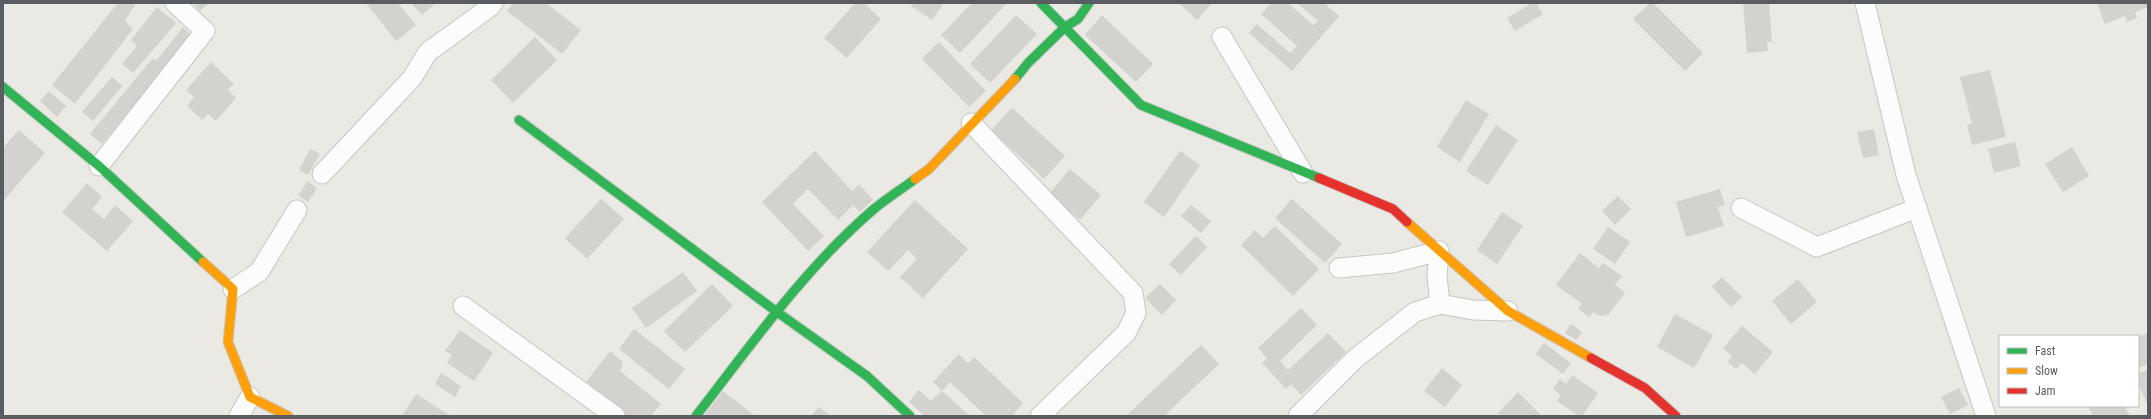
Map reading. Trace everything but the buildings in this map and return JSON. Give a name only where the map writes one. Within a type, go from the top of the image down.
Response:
[{"type":"street","points":[[99,166],[205,31],[175,3]]},
{"type":"street","points":[[322,174],[412,78],[428,52],[490,7],[493,3]]},
{"type":"street","points":[[1041,3],[1141,106],[1393,209],[1508,312],[1645,388],[1676,416]]},
{"type":"street","points":[[696,416],[777,312],[822,259],[874,210],[929,169],[971,123],[1004,92],[1028,63],[1065,27],[1078,19],[1089,3]]},
{"type":"street","points":[[1865,3],[1906,175],[1986,416]]},
{"type":"street","points":[[1222,37],[1303,173]]},
{"type":"street","points":[[3,87],[99,166],[233,289]]},
{"type":"street","points":[[519,120],[777,312],[867,376],[910,416]]},
{"type":"street","points":[[971,123],[1133,293],[1136,313],[1126,333],[1040,416]]},
{"type":"street","points":[[1741,208],[1817,247],[1918,208]]},
{"type":"street","points":[[233,289],[259,272],[297,210]]},
{"type":"street","points":[[1339,268],[1393,263],[1439,251]]},
{"type":"street","points":[[1439,251],[1437,277],[1440,304]]},
{"type":"street","points":[[233,289],[228,342],[250,397],[288,416]]},
{"type":"street","points":[[1298,416],[1356,358],[1415,312],[1440,304],[1473,310],[1508,312]]},
{"type":"street","points":[[463,306],[615,416]]},
{"type":"street","points":[[239,416],[250,397]]},
{"type":"traffic: fast","points":[[1041,3],[1141,105],[1319,178]]},
{"type":"traffic: fast","points":[[1015,79],[1028,63],[1065,27],[1078,19],[1089,3]]},
{"type":"traffic: fast","points":[[3,87],[99,166],[203,262]]},
{"type":"traffic: fast","points":[[519,120],[777,312],[867,376],[910,416]]},
{"type":"traffic: fast","points":[[696,416],[758,335],[825,256],[874,209],[915,179]]},
{"type":"traffic: slow","points":[[915,179],[929,169],[1015,79]]},
{"type":"traffic: slow","points":[[1407,222],[1508,311],[1591,358]]},
{"type":"traffic: slow","points":[[203,262],[233,289],[228,342],[250,397],[288,416]]},
{"type":"traffic: jam","points":[[1319,178],[1393,209],[1407,222]]},
{"type":"traffic: jam","points":[[1591,358],[1645,388],[1676,416]]}]
